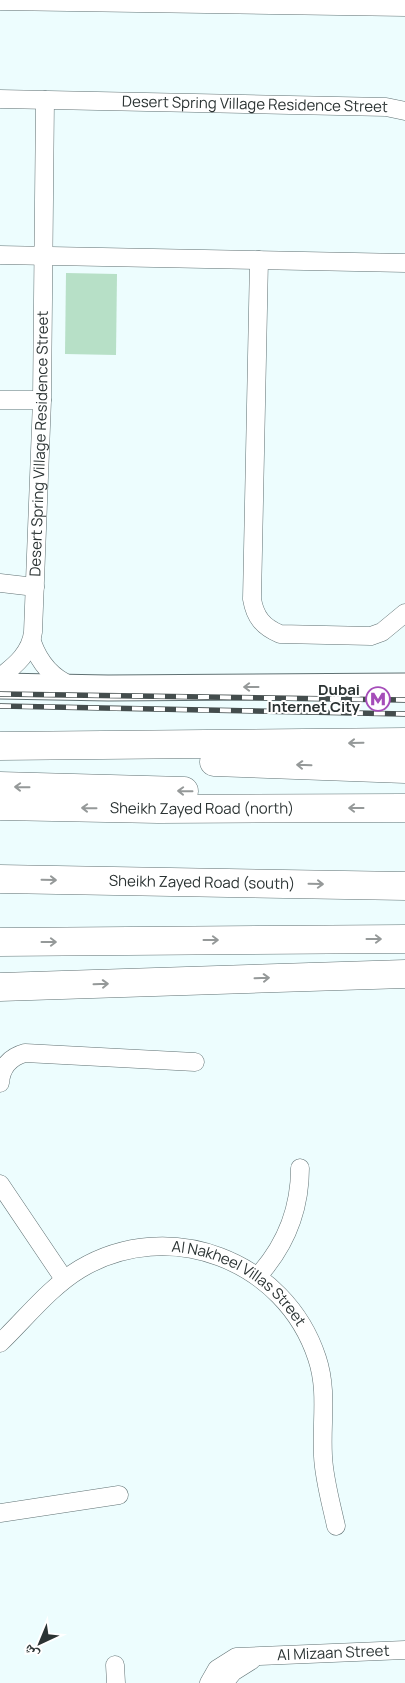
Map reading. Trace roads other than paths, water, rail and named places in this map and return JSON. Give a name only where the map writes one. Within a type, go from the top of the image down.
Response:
[{"type":"highway","points":[[7,746],[405,742]]},
{"type":"highway","points":[[7,746],[116,758],[405,769]]},
{"type":"highway","points":[[0,786],[215,791],[263,798],[302,809]]},
{"type":"highway","name":"Sheikh Zayed Road (north)","points":[[0,806],[158,809],[405,808]]},
{"type":"highway","name":"Sheikh Zayed Road (south)","points":[[0,879],[405,886]]},
{"type":"highway","points":[[0,942],[405,939]]},
{"type":"highway","points":[[0,987],[405,974]]},
{"type":"main road","points":[[0,686],[405,686]]},
{"type":"street","points":[[0,1],[405,7]]},
{"type":"street","name":"Desert Spring Village Residence Street","points":[[0,100],[386,107],[405,111]]},
{"type":"street","name":"Desert Spring Village Residence Street","points":[[32,637],[42,400],[45,100]]},
{"type":"street","points":[[0,255],[405,263]]},
{"type":"street","points":[[259,260],[254,608],[258,617],[271,631],[290,635],[377,635],[405,613]]},
{"type":"street","points":[[0,400],[42,400]]},
{"type":"street","points":[[0,583],[35,587]]},
{"type":"street","points":[[0,677],[18,662],[32,637]]},
{"type":"street","points":[[32,637],[45,666],[59,679],[76,687]]},
{"type":"street","points":[[0,1083],[3,1069],[9,1061],[26,1052],[195,1062]]},
{"type":"street","points":[[258,1276],[279,1249],[293,1218],[300,1185],[300,1168]]},
{"type":"street","points":[[0,1184],[64,1279]]},
{"type":"street","name":"Al Nakheel Villas Street","points":[[0,1343],[64,1279],[86,1265],[110,1254],[143,1246],[160,1245],[195,1248],[212,1253],[258,1276],[272,1287],[294,1313],[312,1343],[317,1359],[324,1393],[323,1458],[336,1526]]},
{"type":"street","points":[[0,1513],[119,1495]]},
{"type":"street","name":"Al Mizaan Street","points":[[210,1683],[217,1669],[236,1657],[262,1658],[405,1650]]},
{"type":"street","name":"Al Mizaan Street","points":[[224,1683],[241,1665],[262,1658]]},
{"type":"street","points":[[114,1665],[116,1683]]},
{"type":"railway","points":[[0,694],[405,700]]},
{"type":"railway","points":[[0,706],[405,714]]},
{"type":"place","name":"Dubai Internet City","points":[[378,699]]}]
